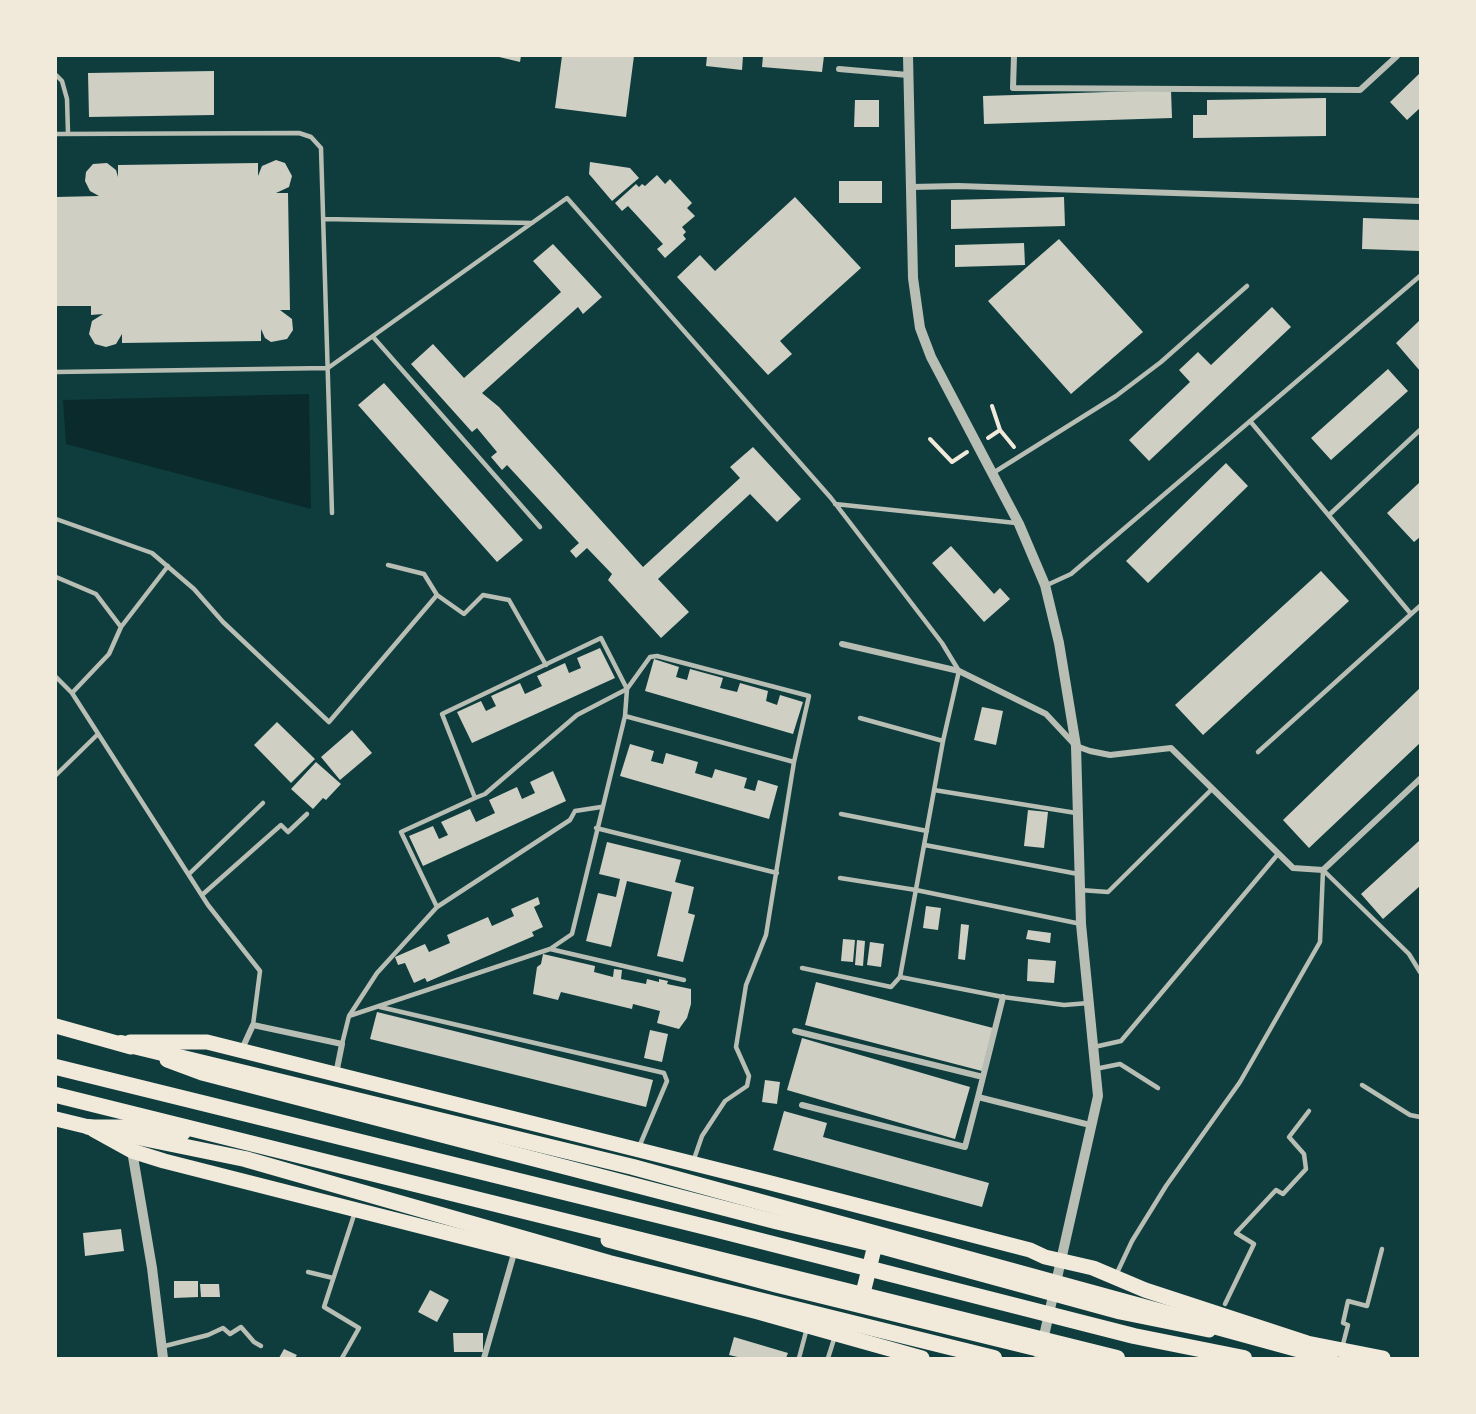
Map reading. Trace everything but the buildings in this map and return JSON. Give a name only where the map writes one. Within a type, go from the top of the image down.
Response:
[{"type":"highway","points":[[121,1043],[633,1167],[1335,1354]]},
{"type":"highway","points":[[56,1067],[1134,1336],[1244,1359]]},
{"type":"highway","points":[[56,1095],[1117,1359]]},
{"type":"highway","points":[[89,1127],[245,1159],[609,1263],[994,1359]]},
{"type":"main road","points":[[56,1026],[121,1043],[202,1073],[777,1222],[875,1245],[1185,1328],[1307,1343]]},
{"type":"main road","points":[[121,1043],[170,1040],[207,1042],[763,1181],[1030,1250],[1335,1354],[1383,1359]]},
{"type":"main road","points":[[56,1119],[89,1127],[134,1127],[179,1132],[237,1144],[456,1199],[776,1286],[860,1305],[1040,1354],[1074,1359]]},
{"type":"main road","points":[[89,1127],[132,1151],[808,1325],[902,1356],[922,1359]]},
{"type":"main road","points":[[763,1181],[777,1222]]},
{"type":"main road","points":[[860,1305],[875,1245]]},
{"type":"main road","points":[[739,1307],[776,1286]]},
{"type":"street","points":[[908,56],[913,278],[920,328],[931,357],[1019,524],[1045,585],[1059,643],[1076,746],[1081,924],[1098,1096],[1040,1354]]},
{"type":"street","points":[[1014,56],[1013,88],[1360,90],[1397,56]]},
{"type":"street","points":[[839,69],[908,75]]},
{"type":"street","points":[[911,187],[958,186],[1420,201]]},
{"type":"street","points":[[842,644],[959,671],[1052,718],[1076,746],[1110,755],[1171,748],[1293,868],[1323,870],[1420,779]]},
{"type":"street","points":[[802,1105],[965,1147],[1003,997]]},
{"type":"street","points":[[241,1051],[253,1025],[342,1044],[336,1075]]},
{"type":"street","points":[[795,1031],[983,1077]]},
{"type":"street","points":[[978,1097],[1090,1125]]},
{"type":"street","points":[[132,1151],[152,1268],[162,1353]]},
{"type":"street","points":[[484,1359],[515,1250]]},
{"type":"lane","points":[[56,75],[62,81],[66,99],[68,133]]},
{"type":"lane","points":[[56,134],[299,133],[311,137],[321,148],[332,513]]},
{"type":"lane","points":[[56,372],[328,368],[374,338],[567,198],[835,504],[942,644],[959,671],[943,741],[900,977],[891,987],[802,968]]},
{"type":"lane","points":[[323,219],[532,223]]},
{"type":"lane","points":[[1045,585],[1071,574],[1420,276]]},
{"type":"lane","points":[[993,473],[1143,376],[1228,305],[1247,286]]},
{"type":"lane","points":[[374,338],[540,527]]},
{"type":"lane","points":[[1250,421],[1411,614]]},
{"type":"lane","points":[[1329,515],[1420,430]]},
{"type":"lane","points":[[835,504],[1019,524]]},
{"type":"lane","points":[[56,519],[152,553],[329,722],[437,596]]},
{"type":"lane","points":[[72,693],[109,654],[121,627],[168,566]]},
{"type":"lane","points":[[388,566],[424,574],[437,596],[464,614],[483,595],[509,600],[546,665]]},
{"type":"lane","points":[[56,577],[96,594],[121,627]]},
{"type":"lane","points":[[1258,752],[1420,606]]},
{"type":"lane","points":[[349,1016],[550,949],[572,934],[601,807],[625,716],[627,689],[601,638],[442,714],[475,798]]},
{"type":"lane","points":[[437,907],[401,832],[485,794],[577,715],[627,689],[650,657],[657,656],[809,696],[794,762],[766,935],[746,985],[736,1047],[749,1076],[747,1086],[724,1101],[702,1136],[692,1165]]},
{"type":"lane","points":[[56,676],[72,693],[202,895],[260,970],[253,1025]]},
{"type":"lane","points":[[625,716],[794,762]]},
{"type":"lane","points":[[860,718],[943,741]]},
{"type":"lane","points":[[56,775],[98,734]]},
{"type":"lane","points":[[1080,890],[1108,891],[1212,789]]},
{"type":"lane","points":[[934,790],[1078,813]]},
{"type":"lane","points":[[189,874],[262,803]]},
{"type":"lane","points":[[342,1044],[349,1016],[376,973],[437,907],[570,820],[575,811],[601,807]]},
{"type":"lane","points":[[202,895],[281,825],[288,832],[307,814]]},
{"type":"lane","points":[[841,814],[927,831]]},
{"type":"lane","points":[[596,828],[777,873]]},
{"type":"lane","points":[[925,845],[1079,874]]},
{"type":"lane","points":[[1094,1047],[1121,1041],[1278,854]]},
{"type":"lane","points":[[1323,870],[1409,954],[1420,972]]},
{"type":"lane","points":[[1114,1278],[1132,1241],[1166,1186],[1240,1082],[1320,942],[1323,870]]},
{"type":"lane","points":[[840,878],[916,890],[1081,924]]},
{"type":"lane","points":[[550,949],[684,980]]},
{"type":"lane","points":[[900,977],[1003,997],[1064,1005],[1089,1003]]},
{"type":"lane","points":[[380,1007],[664,1073],[667,1081],[641,1137],[638,1151]]},
{"type":"lane","points":[[1095,1069],[1120,1064],[1158,1088]]},
{"type":"lane","points":[[1362,1085],[1404,1112],[1420,1117]]},
{"type":"lane","points":[[1225,1304],[1254,1244],[1236,1233],[1276,1190],[1283,1194],[1306,1168],[1304,1154],[1289,1137],[1310,1111]]},
{"type":"lane","points":[[342,1359],[359,1328],[324,1307],[356,1209]]},
{"type":"lane","points":[[1335,1354],[1348,1325],[1343,1323],[1348,1301],[1366,1306],[1382,1250]]},
{"type":"lane","points":[[308,1272],[333,1278]]},
{"type":"lane","points":[[798,1359],[808,1325]]},
{"type":"lane","points":[[162,1353],[223,1328],[230,1334],[241,1327],[254,1342],[261,1346]]},
{"type":"lane","points":[[828,1359],[836,1334]]},
{"type":"path","points":[[992,406],[1000,430],[1016,449]]},
{"type":"path","points":[[930,439],[952,462]]},
{"type":"water","points":[[309,394],[311,509],[66,444],[63,400]]}]
